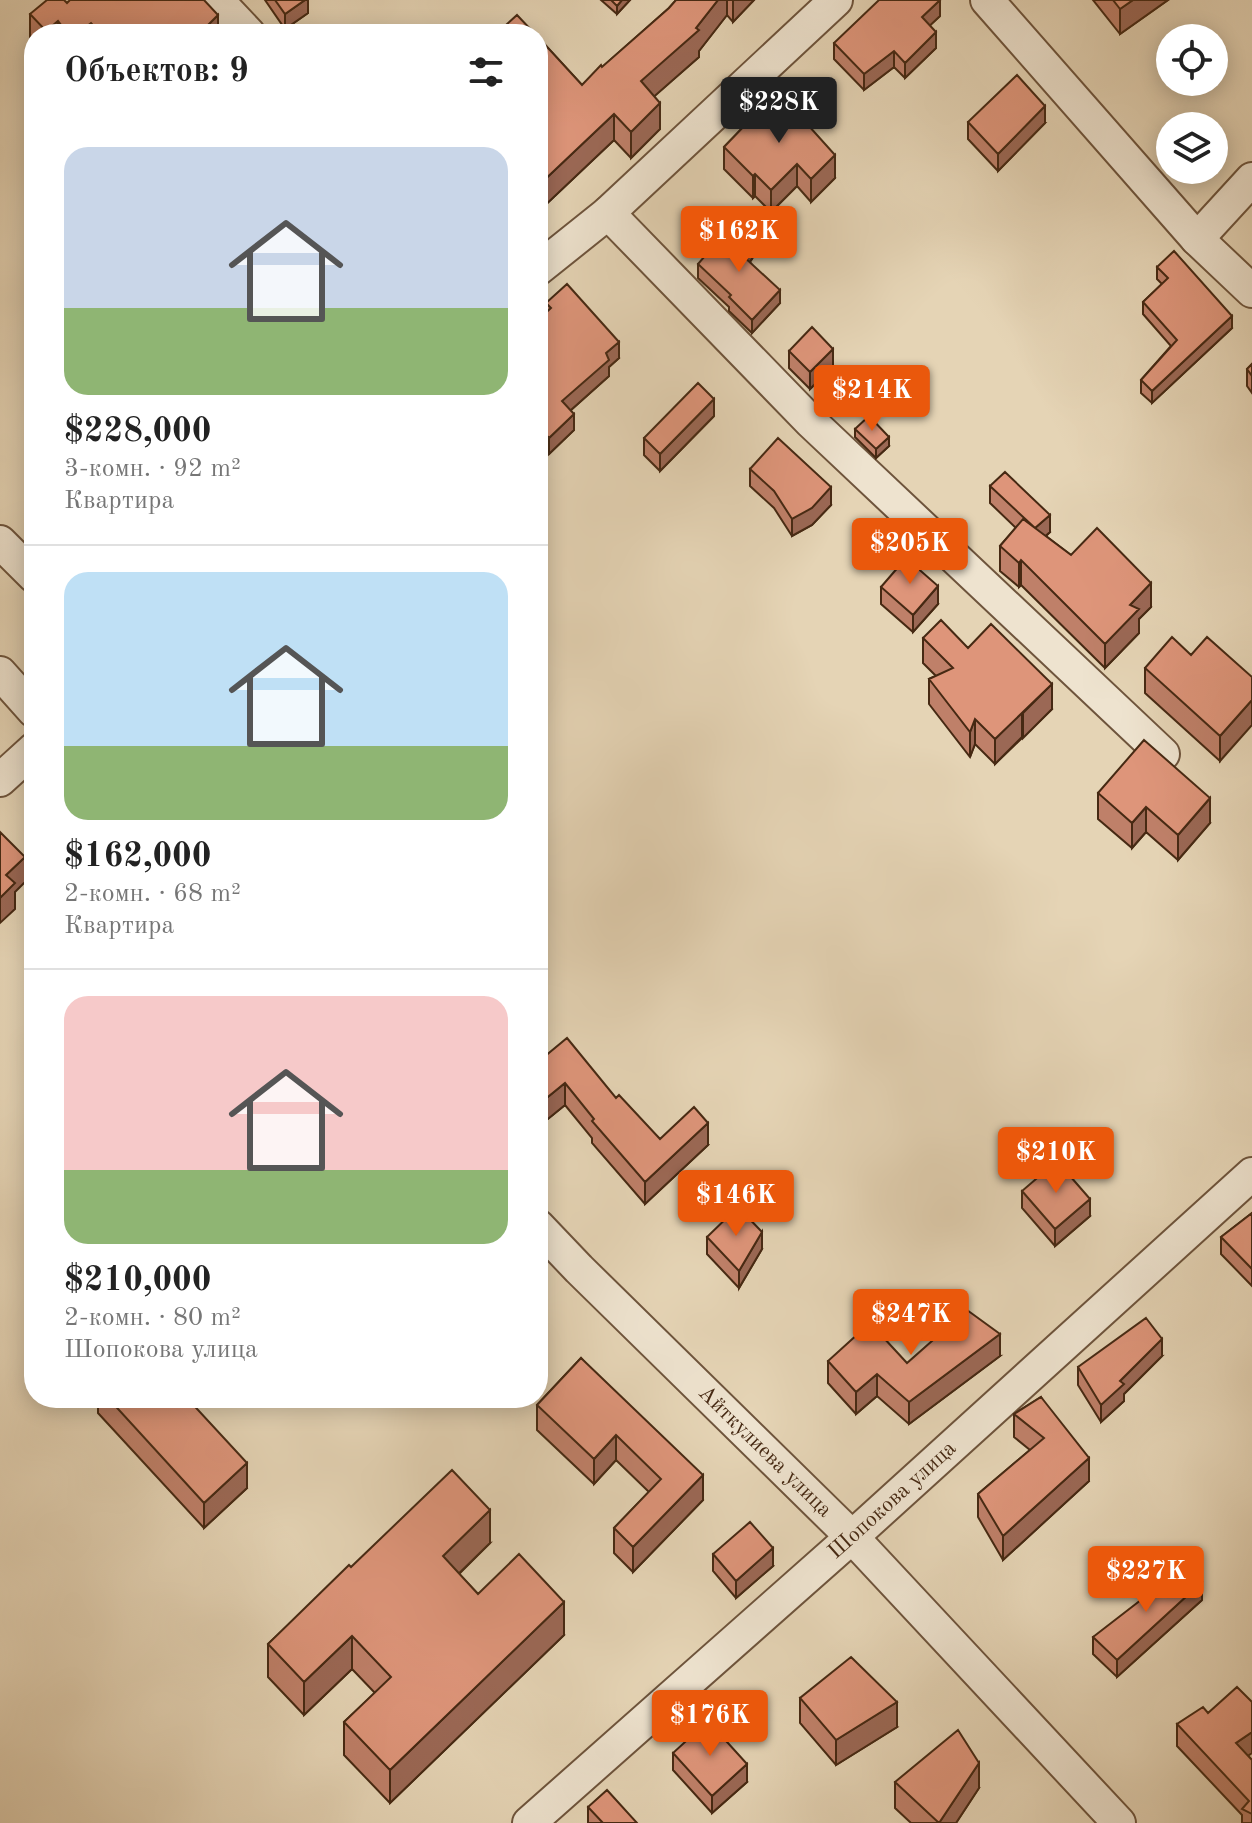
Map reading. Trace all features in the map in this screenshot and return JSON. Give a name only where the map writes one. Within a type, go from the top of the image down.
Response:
[{"type":"street","points":[[217,0],[240,24]]},
{"type":"street","points":[[548,261],[608,213],[836,0]]},
{"type":"street","points":[[987,0],[1197,239],[1252,291]]},
{"type":"street","points":[[1197,239],[1252,179]]},
{"type":"street","points":[[608,213],[811,422],[1163,754]]},
{"type":"street","points":[[0,542],[24,566]]},
{"type":"street","points":[[0,673],[24,700]]},
{"type":"street","points":[[0,780],[24,758]]},
{"type":"street","name":"Шопокова улица","points":[[529,1823],[852,1537],[1252,1174]]},
{"type":"street","name":"Айткулиева улица","points":[[548,1236],[852,1537],[1119,1823]]},
{"type":"building","points":[[47,0],[64,0],[67,3],[70,0],[204,0],[218,15],[209,24],[60,24],[58,21],[39,24],[30,14]]},
{"type":"building","points":[[275,0],[305,0],[285,14]]},
{"type":"building","points":[[676,0],[718,0],[696,28],[699,30],[641,81],[660,103],[631,132],[614,114],[548,177],[548,48],[582,85]]},
{"type":"building","points":[[879,0],[940,0],[922,17],[936,32],[905,63],[894,51],[864,74],[834,43]]},
{"type":"building","points":[[1113,0],[1133,0],[1120,9]]},
{"type":"building","points":[[517,15],[526,24],[507,24]]},
{"type":"building","points":[[1017,75],[1045,106],[998,154],[968,122]]},
{"type":"building","points":[[781,95],[835,155],[811,179],[797,164],[771,190],[724,147]]},
{"type":"building","points":[[731,226],[752,246],[743,256],[780,290],[752,320],[698,264]]},
{"type":"building","points":[[1174,251],[1232,316],[1152,391],[1141,380],[1177,340],[1143,302],[1168,278],[1157,267]]},
{"type":"building","points":[[567,284],[619,342],[606,353],[609,360],[562,401],[574,414],[549,438],[548,311],[551,308],[548,301]]},
{"type":"building","points":[[812,327],[833,349],[810,372],[789,351]]},
{"type":"building","points":[[698,383],[714,399],[660,454],[644,438]]},
{"type":"building","points":[[869,416],[889,437],[876,449],[855,429]]},
{"type":"building","points":[[778,438],[831,487],[812,508],[792,519],[774,491],[750,469]]},
{"type":"building","points":[[1005,472],[1050,515],[1035,528],[990,486]]},
{"type":"building","points":[[1023,519],[1071,555],[1097,528],[1151,583],[1130,605],[1139,609],[1105,644],[1021,560],[1019,563],[1000,546]]},
{"type":"building","points":[[906,558],[938,586],[913,615],[881,587]]},
{"type":"building","points":[[941,620],[968,648],[991,624],[1052,684],[995,739],[975,719],[970,732],[929,679],[953,668],[923,638]]},
{"type":"building","points":[[1172,637],[1191,655],[1207,637],[1252,677],[1252,700],[1220,736],[1145,668]]},
{"type":"building","points":[[1144,740],[1210,798],[1178,835],[1146,807],[1132,823],[1098,793]]},
{"type":"building","points":[[0,832],[24,858],[6,875],[15,883],[0,898]]},
{"type":"building","points":[[567,1038],[616,1098],[619,1095],[660,1139],[694,1107],[708,1123],[645,1182],[592,1121],[594,1119],[565,1083],[548,1097],[548,1054]]},
{"type":"building","points":[[1057,1161],[1090,1199],[1055,1229],[1022,1191]]},
{"type":"building","points":[[738,1207],[762,1232],[739,1271],[707,1237]]},
{"type":"building","points":[[1252,1213],[1252,1269],[1221,1237]]},
{"type":"building","points":[[967,1310],[1000,1334],[909,1402],[877,1374],[856,1392],[828,1361],[870,1323],[907,1363]]},
{"type":"building","points":[[1146,1318],[1162,1339],[1120,1381],[1124,1384],[1101,1405],[1078,1367]]},
{"type":"building","points":[[581,1358],[703,1475],[633,1547],[614,1528],[661,1479],[616,1435],[594,1459],[540,1408],[548,1408],[548,1393]]},
{"type":"building","points":[[1041,1397],[1089,1458],[1003,1536],[978,1494],[1044,1438],[1014,1414]]},
{"type":"building","points":[[117,1408],[196,1408],[247,1463],[204,1503]]},
{"type":"building","points":[[452,1470],[490,1510],[443,1556],[478,1594],[519,1554],[564,1602],[390,1770],[344,1722],[391,1677],[352,1636],[304,1682],[268,1644]]},
{"type":"building","points":[[750,1522],[773,1548],[736,1581],[713,1554]]},
{"type":"building","points":[[1181,1569],[1202,1582],[1117,1660],[1093,1637]]},
{"type":"building","points":[[851,1657],[897,1702],[836,1740],[800,1698]]},
{"type":"building","points":[[1237,1687],[1252,1702],[1252,1732],[1236,1743],[1252,1760],[1252,1814],[1242,1809],[1249,1801],[1177,1724],[1203,1707],[1208,1713]]},
{"type":"building","points":[[708,1721],[747,1764],[712,1796],[673,1753]]},
{"type":"building","points":[[958,1730],[979,1763],[939,1823],[895,1782]]},
{"type":"building","points":[[607,1790],[637,1823],[603,1823],[588,1807]]}]
